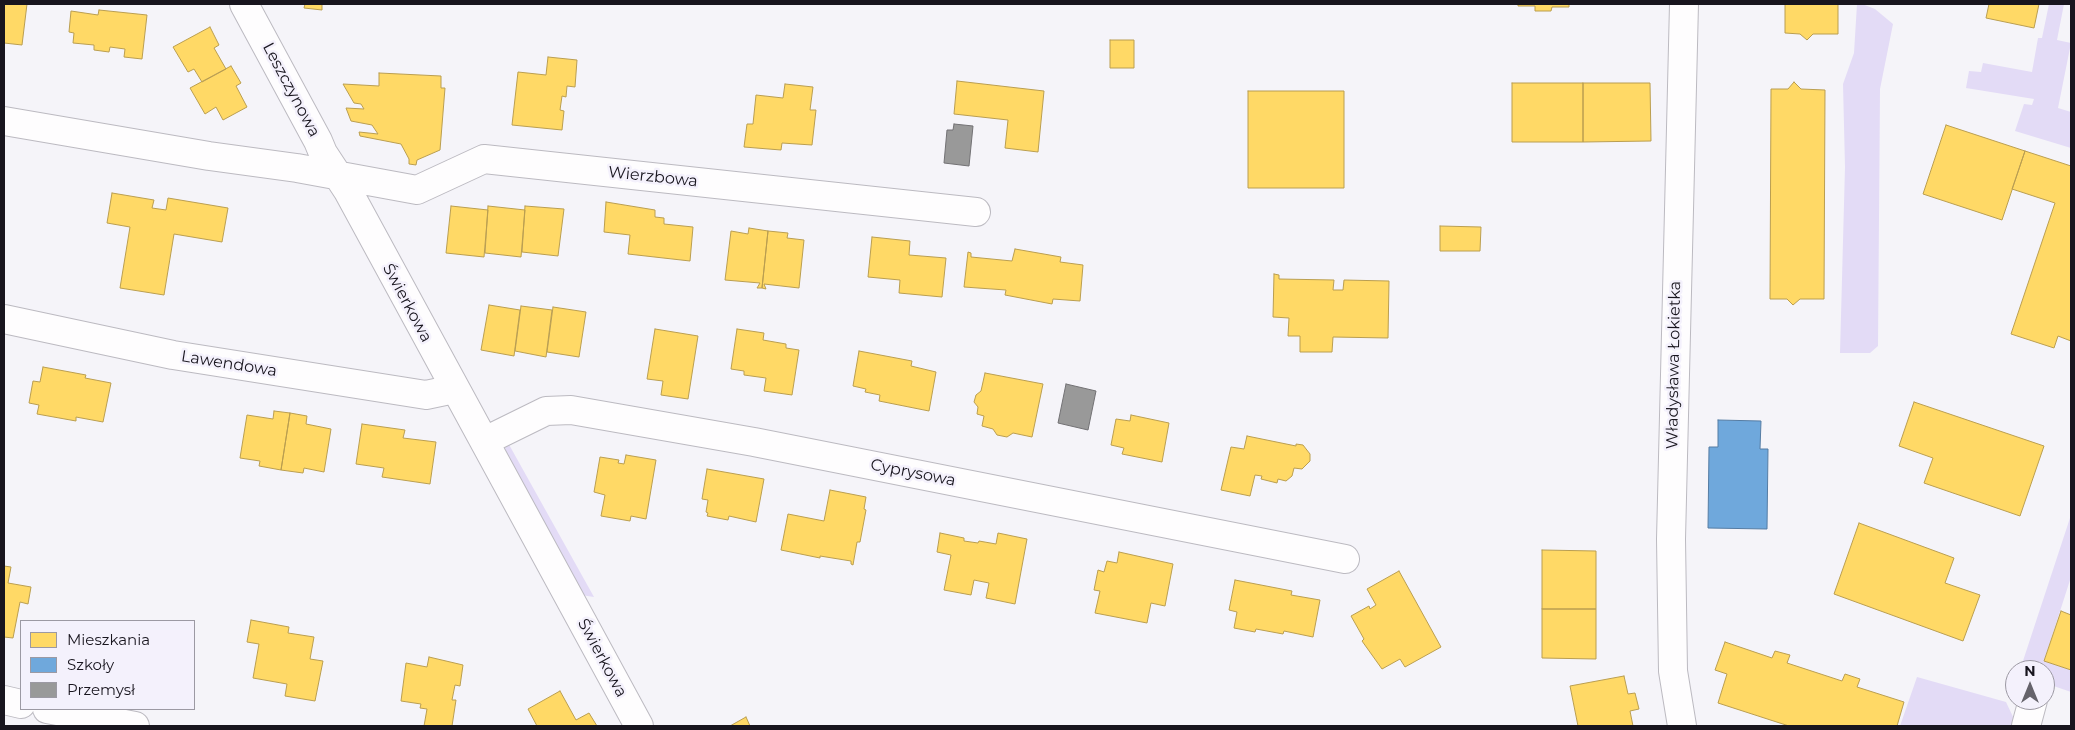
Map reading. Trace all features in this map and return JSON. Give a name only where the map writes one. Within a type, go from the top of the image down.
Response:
[{"type":"street","name":"Leszczynowa","points":[[244,4],[318,141],[323,154],[338,176]]},
{"type":"street","name":"Władysława Łokietka","points":[[1682,726],[1673,671],[1671,539],[1684,4]]},
{"type":"street","points":[[4,122],[338,176]]},
{"type":"street","name":"Wierzbowa","points":[[338,176],[417,190],[484,159],[976,212]]},
{"type":"street","name":"Świerkowa","points":[[338,176],[485,441],[639,726]]},
{"type":"street","name":"Lawendowa","points":[[4,319],[173,355],[426,395],[445,391],[454,386]]},
{"type":"street","name":"Cyprysowa","points":[[485,441],[546,411],[571,410],[754,442],[1345,559]]},
{"type":"street","points":[[4,700],[20,704]]},
{"type":"street","points":[[53,710],[135,726]]},
{"type":"street","points":[[2026,726],[2031,710]]},
{"type":"shaded area","points":[[1857,4],[1875,9],[1893,24],[1880,89],[1878,346],[1870,353],[1840,353],[1845,167],[1843,84],[1854,53]]},
{"type":"shaded area","points":[[2049,4],[2064,4],[2057,40],[2071,43],[2058,108],[2071,112],[2071,148],[2015,131],[2024,104],[2032,105],[2034,99],[1966,88],[1969,71],[1981,72],[1983,63],[2032,72],[2038,38],[2042,38]]},
{"type":"shaded area","points":[[507,441],[594,597],[581,595],[504,453]]},
{"type":"shaded area","points":[[2071,518],[2071,577],[2044,660],[2023,660]]},
{"type":"shaded area","points":[[2055,665],[2071,670],[2071,692],[2055,686]]},
{"type":"shaded area","points":[[1917,677],[2005,702],[2005,710],[2010,710],[2014,719],[2012,726],[1900,726]]},
{"type":"building: Mieszkania","points":[[4,4],[27,4],[22,45],[4,43]]},
{"type":"building: Mieszkania","points":[[305,4],[322,4],[322,10],[304,8]]},
{"type":"building: Mieszkania","points":[[1518,4],[1569,4],[1569,7],[1552,7],[1551,11],[1535,11],[1535,6],[1518,6]]},
{"type":"building: Mieszkania","points":[[1785,4],[1838,4],[1838,34],[1813,34],[1807,40],[1800,34],[1785,33]]},
{"type":"building: Mieszkania","points":[[1989,4],[2039,4],[2034,28],[1986,18]]},
{"type":"building: Mieszkania","points":[[99,10],[147,15],[142,59],[124,57],[125,49],[110,47],[109,52],[94,50],[94,45],[73,43],[74,33],[69,32],[71,11],[98,15]]},
{"type":"building: Mieszkania","points":[[210,27],[219,45],[214,48],[226,69],[202,82],[194,69],[188,72],[173,47]]},
{"type":"building: Mieszkania","points":[[1110,40],[1134,40],[1134,68],[1110,68]]},
{"type":"building: Mieszkania","points":[[548,57],[577,60],[575,87],[567,86],[566,97],[562,96],[560,110],[564,111],[562,130],[512,125],[518,72],[546,75]]},
{"type":"building: Mieszkania","points":[[231,66],[241,83],[236,86],[247,107],[223,120],[216,107],[205,114],[190,88]]},
{"type":"building: Mieszkania","points":[[379,73],[441,76],[441,88],[445,88],[440,150],[417,160],[416,165],[409,164],[409,159],[401,144],[360,136],[359,132],[378,134],[372,125],[351,121],[346,108],[364,109],[361,104],[354,103],[343,84],[379,86]]},
{"type":"building: Mieszkania","points":[[957,81],[1044,91],[1038,152],[1005,148],[1008,120],[954,114]]},
{"type":"building: Mieszkania","points":[[1794,82],[1801,89],[1825,90],[1824,299],[1800,299],[1793,305],[1787,299],[1770,299],[1771,89],[1788,89]]},
{"type":"building: Mieszkania","points":[[1512,83],[1583,83],[1583,142],[1512,142]]},
{"type":"building: Mieszkania","points":[[1583,83],[1650,83],[1651,141],[1583,142]]},
{"type":"building: Mieszkania","points":[[785,84],[813,87],[810,110],[816,110],[812,145],[782,143],[781,150],[744,147],[747,124],[753,124],[756,95],[783,98]]},
{"type":"building: Mieszkania","points":[[1248,91],[1344,91],[1344,188],[1248,188]]},
{"type":"building: Mieszkania","points":[[1946,125],[2025,151],[2002,220],[1923,194]]},
{"type":"building: Mieszkania","points":[[2025,151],[2071,166],[2071,341],[2058,336],[2054,348],[2011,334],[2055,203],[2012,189]]},
{"type":"building: Mieszkania","points":[[112,193],[154,200],[152,208],[166,210],[168,198],[228,208],[222,242],[174,234],[164,295],[120,288],[130,227],[107,223]]},
{"type":"building: Mieszkania","points":[[606,202],[655,210],[655,217],[664,218],[664,224],[693,227],[690,261],[628,254],[630,235],[604,232]]},
{"type":"building: Mieszkania","points":[[451,206],[488,210],[484,257],[446,253]]},
{"type":"building: Mieszkania","points":[[488,206],[525,210],[521,257],[485,253]]},
{"type":"building: Mieszkania","points":[[525,206],[564,209],[558,256],[522,252]]},
{"type":"building: Mieszkania","points":[[1440,226],[1481,227],[1480,251],[1440,251]]},
{"type":"building: Mieszkania","points":[[749,228],[768,231],[762,288],[757,288],[760,283],[725,280],[731,231],[748,234]]},
{"type":"building: Mieszkania","points":[[768,231],[788,233],[787,238],[804,240],[799,288],[764,284],[766,289],[762,288]]},
{"type":"building: Mieszkania","points":[[872,237],[910,241],[909,255],[946,258],[942,297],[899,293],[900,280],[868,277]]},
{"type":"building: Mieszkania","points":[[1015,249],[1061,257],[1060,262],[1083,265],[1080,301],[1053,299],[1052,304],[1005,295],[1006,290],[964,287],[968,252],[971,253],[971,257],[1012,261]]},
{"type":"building: Mieszkania","points":[[1274,274],[1279,275],[1279,279],[1334,280],[1333,290],[1343,290],[1344,280],[1389,281],[1388,338],[1333,337],[1332,352],[1300,352],[1300,336],[1288,336],[1289,318],[1273,317]]},
{"type":"building: Mieszkania","points":[[489,305],[520,310],[514,356],[481,350]]},
{"type":"building: Mieszkania","points":[[521,306],[552,310],[546,357],[515,351]]},
{"type":"building: Mieszkania","points":[[553,307],[586,312],[579,357],[547,352]]},
{"type":"building: Mieszkania","points":[[655,329],[698,336],[688,399],[661,395],[663,381],[647,379]]},
{"type":"building: Mieszkania","points":[[737,329],[764,333],[763,340],[786,344],[786,348],[799,350],[792,395],[764,391],[766,378],[744,375],[744,371],[731,369]]},
{"type":"building: Mieszkania","points":[[859,351],[912,361],[911,366],[936,372],[929,411],[879,401],[880,395],[865,392],[866,389],[853,386]]},
{"type":"building: Mieszkania","points":[[43,367],[86,375],[85,378],[111,383],[103,422],[76,417],[76,421],[37,414],[39,405],[29,403],[33,381],[40,382]]},
{"type":"building: Mieszkania","points":[[985,373],[1043,384],[1032,437],[1013,433],[1007,437],[997,435],[993,429],[982,426],[984,416],[977,414],[978,407],[974,402],[976,395],[981,391]]},
{"type":"building: Mieszkania","points":[[1914,402],[2044,446],[2020,516],[1924,483],[1933,458],[1899,446]]},
{"type":"building: Mieszkania","points":[[274,411],[290,413],[281,470],[259,466],[260,461],[240,458],[247,415],[273,419]]},
{"type":"building: Mieszkania","points":[[290,413],[307,416],[306,424],[331,429],[324,472],[304,468],[303,473],[281,470]]},
{"type":"building: Mieszkania","points":[[1131,415],[1169,423],[1162,462],[1122,454],[1124,448],[1111,445],[1116,419],[1130,421]]},
{"type":"building: Mieszkania","points":[[362,424],[405,430],[403,438],[436,442],[430,484],[382,477],[384,468],[356,464]]},
{"type":"building: Mieszkania","points":[[1247,436],[1296,446],[1296,444],[1303,445],[1310,454],[1310,461],[1302,469],[1294,468],[1292,476],[1286,481],[1278,479],[1277,483],[1261,479],[1262,476],[1255,475],[1250,496],[1221,490],[1231,447],[1244,449]]},
{"type":"building: Mieszkania","points":[[626,455],[656,460],[646,519],[631,516],[630,521],[601,516],[605,495],[594,492],[600,457],[619,460],[618,463],[624,464]]},
{"type":"building: Mieszkania","points":[[707,469],[764,479],[756,522],[729,516],[728,520],[707,516],[708,500],[702,499]]},
{"type":"building: Mieszkania","points":[[830,490],[866,497],[864,509],[866,510],[860,542],[857,542],[853,565],[851,561],[820,556],[820,558],[781,550],[788,514],[824,521]]},
{"type":"building: Mieszkania","points":[[1859,523],[1954,558],[1945,583],[1980,595],[1963,641],[1834,594]]},
{"type":"building: Mieszkania","points":[[940,533],[964,538],[964,541],[978,543],[979,541],[996,544],[998,533],[1027,539],[1015,604],[986,598],[989,583],[974,580],[971,595],[944,590],[951,555],[937,552]]},
{"type":"building: Mieszkania","points":[[1542,550],[1596,551],[1596,609],[1542,609]]},
{"type":"building: Mieszkania","points":[[1119,552],[1173,564],[1165,606],[1151,603],[1147,623],[1095,613],[1100,591],[1094,590],[1098,570],[1104,572],[1107,561],[1117,563]]},
{"type":"building: Mieszkania","points":[[4,566],[11,567],[8,583],[31,587],[28,604],[20,602],[13,638],[4,637]]},
{"type":"building: Mieszkania","points":[[1399,571],[1441,647],[1405,667],[1400,659],[1382,669],[1362,641],[1364,639],[1351,616],[1369,606],[1370,609],[1376,605],[1367,589]]},
{"type":"building: Mieszkania","points":[[1235,580],[1292,591],[1291,595],[1320,600],[1313,637],[1284,631],[1283,634],[1256,629],[1255,632],[1234,628],[1237,612],[1229,610]]},
{"type":"building: Mieszkania","points":[[1542,609],[1596,609],[1596,659],[1542,658]]},
{"type":"building: Mieszkania","points":[[2061,611],[2071,615],[2071,670],[2055,665],[2055,660],[2044,660]]},
{"type":"building: Mieszkania","points":[[251,620],[289,627],[288,633],[314,637],[310,659],[323,661],[315,701],[285,696],[287,684],[253,678],[259,644],[247,642]]},
{"type":"building: Mieszkania","points":[[1725,642],[1772,658],[1775,651],[1790,655],[1787,663],[1842,681],[1845,674],[1860,679],[1857,687],[1904,702],[1897,726],[1789,726],[1718,703],[1727,674],[1715,670]]},
{"type":"building: Mieszkania","points":[[429,657],[463,665],[460,686],[455,685],[452,700],[456,700],[452,726],[424,726],[427,709],[420,708],[421,704],[401,701],[406,663],[427,667]]},
{"type":"building: Mieszkania","points":[[1624,676],[1628,694],[1635,693],[1639,709],[1630,711],[1633,726],[1578,726],[1570,686]]},
{"type":"building: Mieszkania","points":[[560,691],[576,720],[589,713],[597,726],[537,726],[528,709]]},
{"type":"building: Mieszkania","points":[[746,717],[750,726],[730,726]]},
{"type":"building: Szkoły","points":[[1718,420],[1761,421],[1760,449],[1768,449],[1767,529],[1708,528],[1709,447],[1718,447]]},
{"type":"building: Przemysł","points":[[954,124],[973,126],[969,166],[944,163],[947,130],[953,130]]},
{"type":"building: Przemysł","points":[[1066,384],[1096,391],[1088,430],[1058,423]]}]
